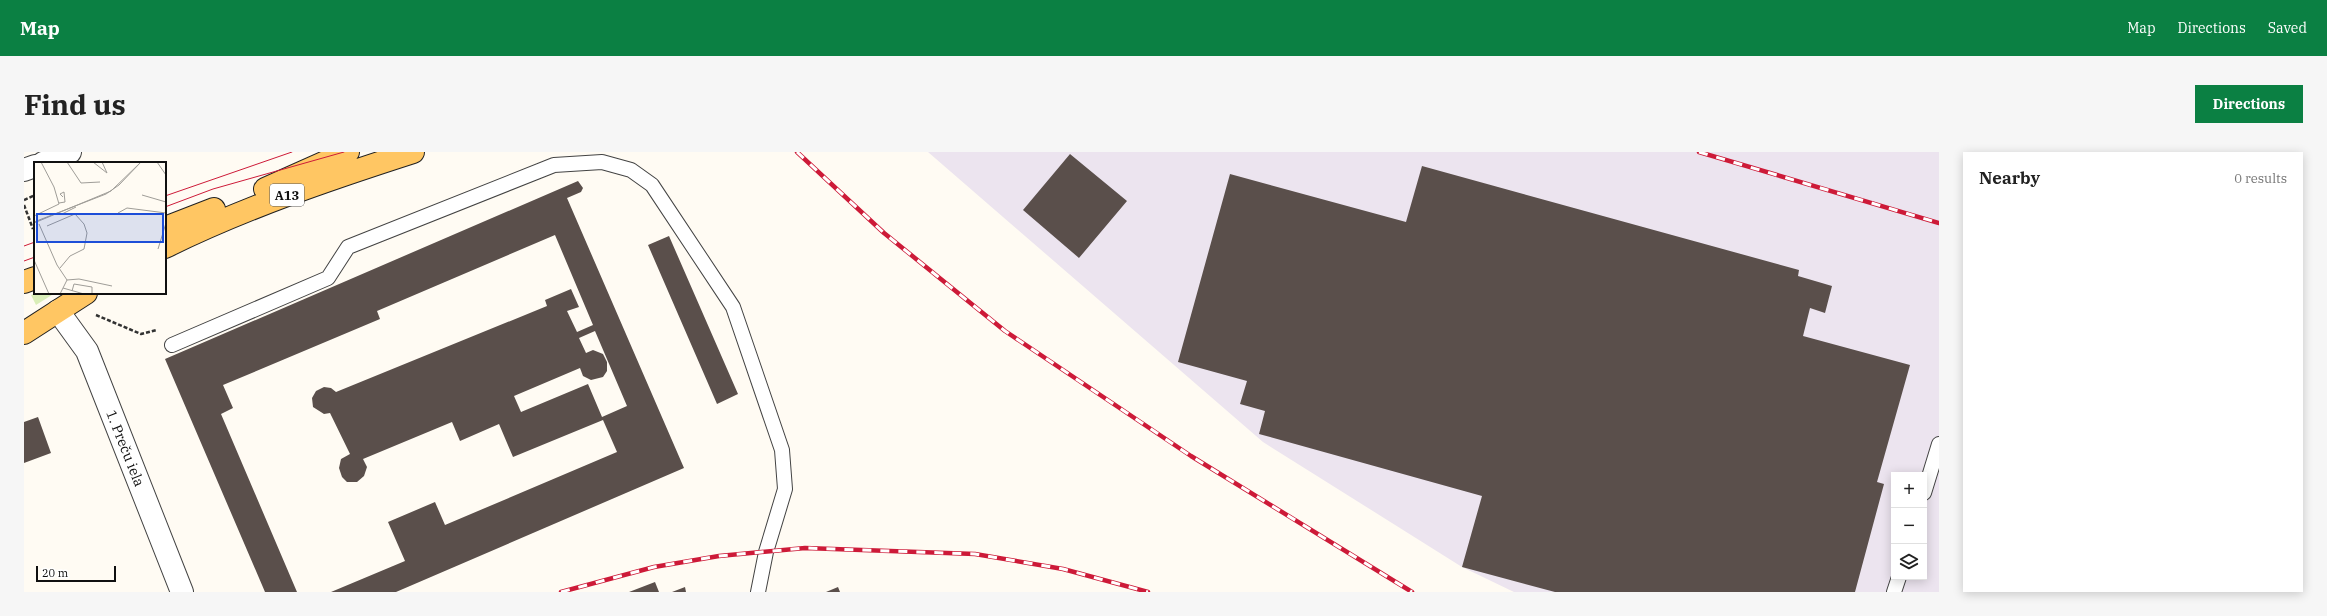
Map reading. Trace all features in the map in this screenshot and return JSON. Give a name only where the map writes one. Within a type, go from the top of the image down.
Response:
[{"type":"main road","name":"A13","points":[[166,228],[258,192],[348,152]]},
{"type":"main road","name":"A13","points":[[166,247],[207,226],[325,180],[413,152]]},
{"type":"main road","points":[[24,282],[34,278]]},
{"type":"main road","points":[[24,333],[58,311],[88,303]]},
{"type":"street","points":[[42,162],[70,152]]},
{"type":"street","name":"1. Preču iela","points":[[58,311],[87,351],[182,592]]},
{"type":"lane","points":[[172,345],[328,278],[348,247],[554,165],[602,162],[631,170],[652,185],[733,307],[782,450],[785,489],[766,552],[758,592]]},
{"type":"lane","points":[[1927,483],[1939,444]]},
{"type":"lane","points":[[1894,592],[1897,580]]},
{"type":"path","points":[[24,200],[34,195]]},
{"type":"path","points":[[24,205],[33,229]]},
{"type":"path","points":[[88,303],[141,334]]},
{"type":"shaded area","points":[[928,152],[1939,152],[1939,592],[1514,592],[1462,567],[1263,442]]},
{"type":"green space","points":[[34,294],[53,294],[36,305],[31,295]]},
{"type":"building","points":[[1070,154],[1127,201],[1079,258],[1023,210]]},
{"type":"building","points":[[1422,166],[1799,270],[1798,276],[1832,286],[1825,313],[1810,308],[1803,336],[1910,365],[1877,482],[1884,484],[1855,592],[1555,592],[1462,567],[1482,496],[1259,434],[1265,411],[1240,404],[1247,381],[1178,362],[1230,174],[1406,222]]},
{"type":"building","points":[[578,181],[583,188],[581,192],[567,198],[684,468],[396,592],[331,592],[405,561],[388,522],[435,502],[445,525],[617,452],[603,420],[513,457],[499,424],[460,441],[452,422],[363,459],[367,467],[364,476],[357,482],[347,482],[342,477],[339,468],[341,459],[350,454],[330,413],[324,414],[313,407],[312,398],[316,391],[324,387],[331,388],[336,392],[547,306],[545,300],[571,289],[579,307],[567,311],[577,332],[593,325],[555,235],[377,311],[380,319],[223,385],[233,408],[221,414],[297,592],[265,592],[165,359]],"holes":[[[595,331],[627,406],[602,417],[588,384],[521,412],[514,396],[580,368],[583,376],[591,380],[603,377],[607,371],[607,362],[603,354],[593,350],[586,353],[579,338]]]},
{"type":"building","points":[[669,236],[738,394],[717,404],[648,245]]},
{"type":"building","points":[[38,417],[51,453],[24,463],[24,422]]},
{"type":"building","points":[[655,582],[659,592],[629,592]]},
{"type":"building","points":[[685,587],[686,592],[672,592]]},
{"type":"building","points":[[838,587],[840,592],[826,592]]},
{"type":"tram line","points":[[166,196],[292,152]]},
{"type":"tram line","points":[[166,207],[213,189],[344,152]]},
{"type":"tram line","points":[[24,246],[34,242]]},
{"type":"tram line","points":[[24,261],[34,257]]},
{"type":"railway","points":[[797,152],[884,233],[1005,331],[1191,456],[1412,592]]},
{"type":"railway","points":[[1699,152],[1939,223]]},
{"type":"railway","points":[[561,592],[654,567],[719,556],[805,548],[975,554],[1063,569],[1148,592]]}]
